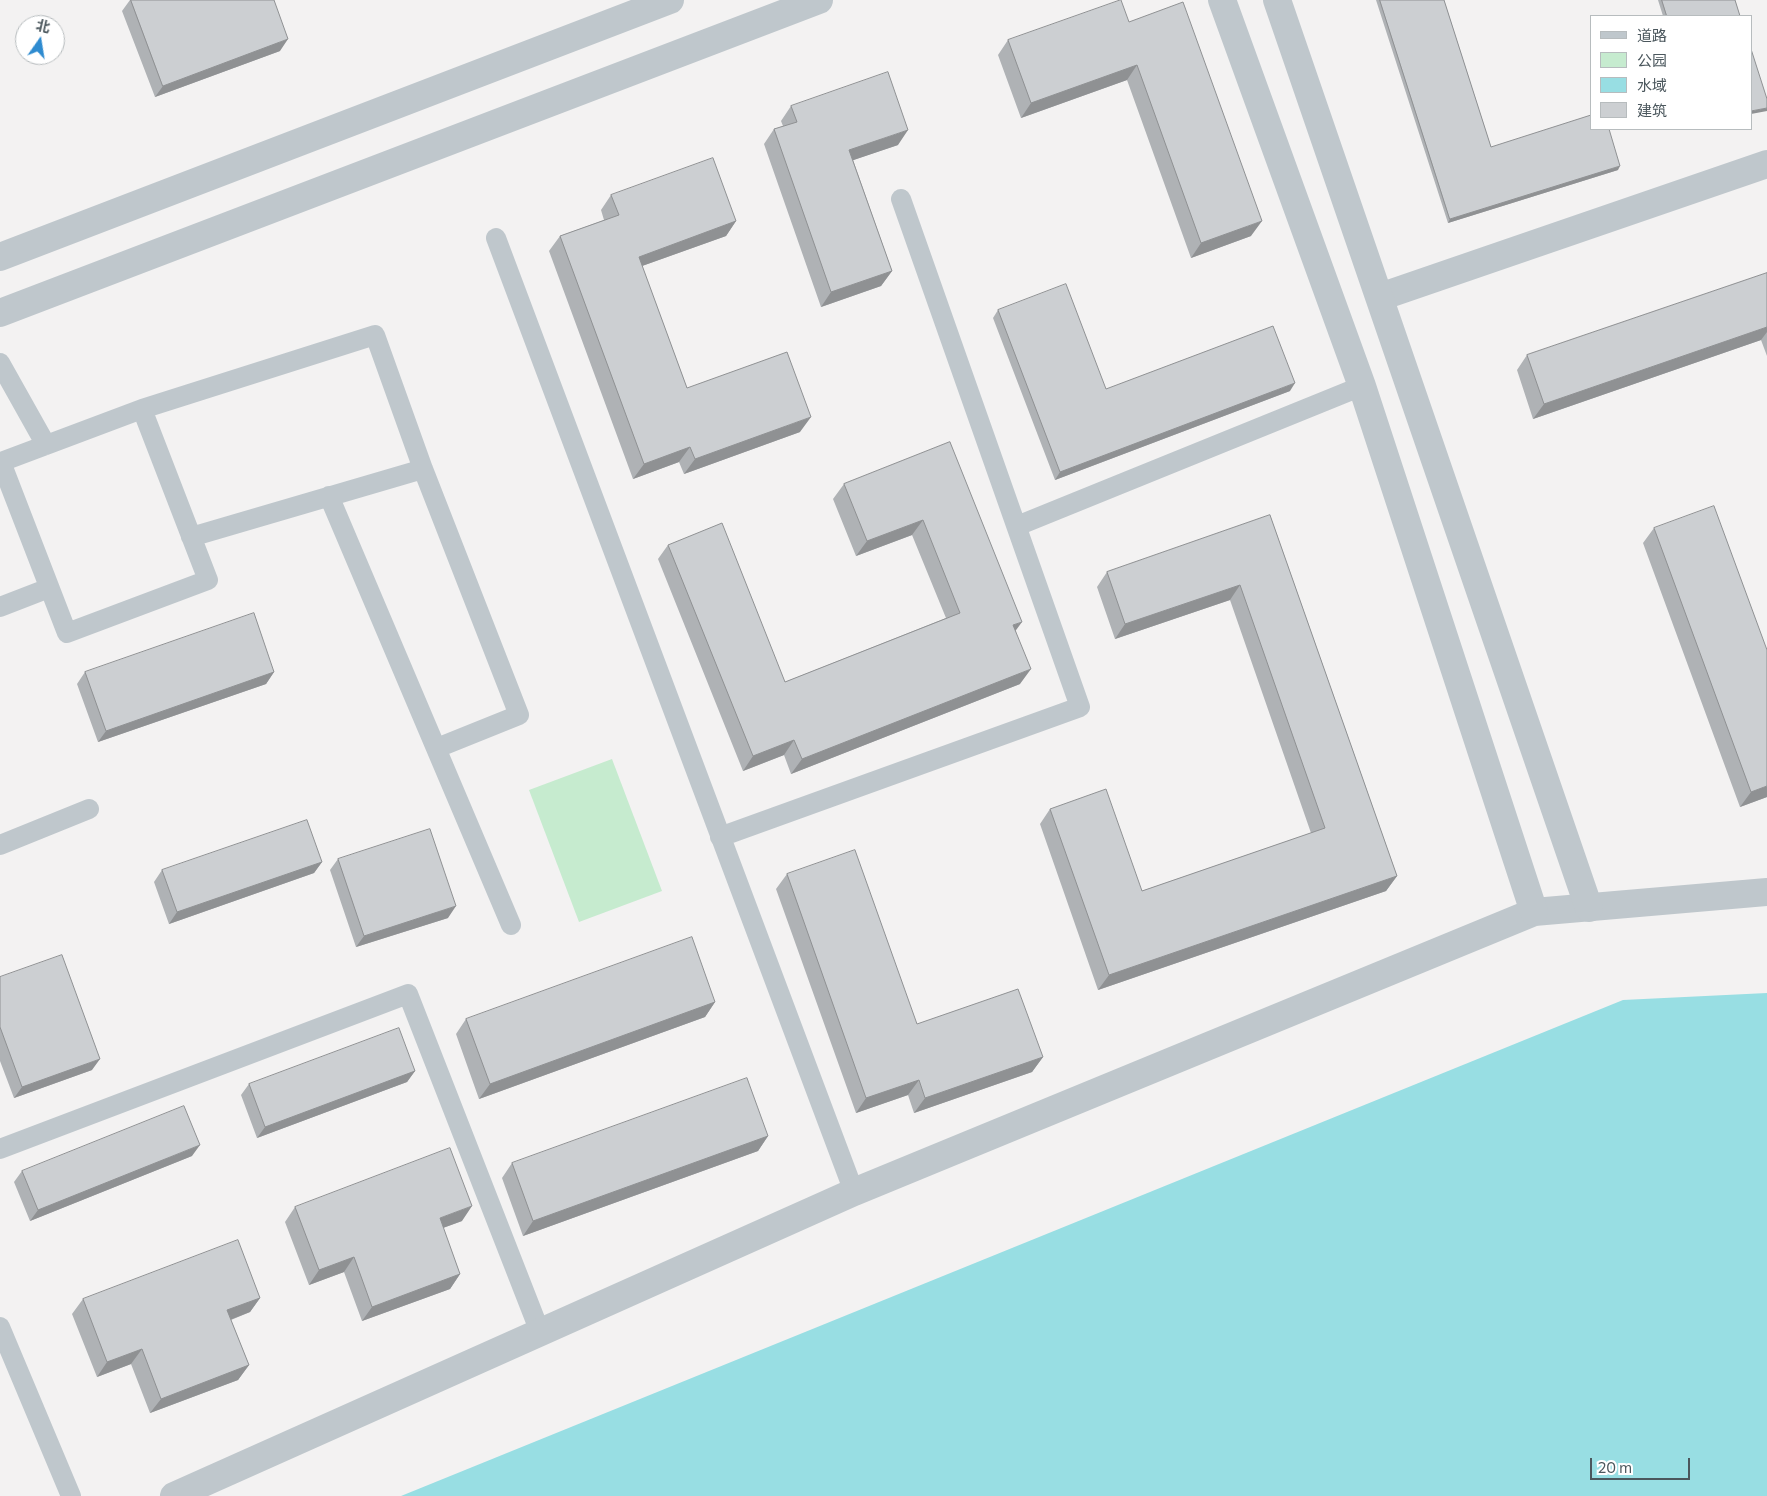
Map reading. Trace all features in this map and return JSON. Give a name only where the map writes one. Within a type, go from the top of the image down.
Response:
[{"type":"street","points":[[0,257],[670,0]]},
{"type":"street","points":[[0,313],[819,0]]},
{"type":"street","points":[[1222,0],[1362,386],[1534,912]]},
{"type":"street","points":[[1277,0],[1589,908]]},
{"type":"street","points":[[1380,297],[1767,164]]},
{"type":"street","points":[[174,1496],[854,1192],[1534,912],[1767,892]]},
{"type":"lane","points":[[720,837],[1080,707],[901,199]]},
{"type":"lane","points":[[496,238],[854,1192]]},
{"type":"lane","points":[[142,409],[208,580],[67,632],[1,462],[142,409],[375,335],[423,469],[519,715],[437,748]]},
{"type":"lane","points":[[0,363],[46,445]]},
{"type":"lane","points":[[1017,526],[1362,386]]},
{"type":"lane","points":[[191,537],[423,469]]},
{"type":"lane","points":[[329,496],[437,748],[510,925]]},
{"type":"lane","points":[[0,607],[49,588]]},
{"type":"lane","points":[[0,845],[89,809]]},
{"type":"lane","points":[[0,1149],[408,994],[540,1332]]},
{"type":"lane","points":[[0,1327],[71,1496]]},
{"type":"green space","points":[[612,759],[662,891],[579,922],[529,790]]},
{"type":"water","points":[[1767,993],[1767,1496],[401,1496],[1623,1000]]},
{"type":"building","points":[[131,0],[274,0],[288,39],[163,86]]},
{"type":"building","points":[[1121,0],[1129,22],[1183,2],[1262,221],[1201,243],[1137,65],[1031,103],[1008,40]]},
{"type":"building","points":[[1380,0],[1444,0],[1491,147],[1590,115],[1590,130],[1609,130],[1620,166],[1450,219]]},
{"type":"building","points":[[1662,0],[1735,0],[1740,15],[1667,15]]},
{"type":"building","points":[[1752,52],[1767,99],[1767,108],[1752,111]]},
{"type":"building","points":[[888,72],[908,130],[849,150],[892,271],[831,292],[774,129],[797,122],[791,106]]},
{"type":"building","points":[[713,158],[736,221],[639,257],[687,388],[787,352],[811,417],[695,459],[690,447],[644,464],[560,236],[619,215],[611,195]]},
{"type":"building","points":[[1767,273],[1767,327],[1544,404],[1527,355]]},
{"type":"building","points":[[1066,284],[1106,389],[1273,326],[1295,383],[1060,472],[998,310]]},
{"type":"building","points":[[950,442],[1022,622],[1013,625],[1031,669],[802,759],[794,740],[753,756],[668,545],[722,523],[785,682],[960,613],[923,520],[867,541],[844,484]]},
{"type":"building","points":[[1714,506],[1767,650],[1767,786],[1751,792],[1654,528]]},
{"type":"building","points":[[1270,515],[1397,876],[1109,975],[1050,809],[1106,789],[1142,891],[1325,828],[1240,585],[1125,624],[1107,572]]},
{"type":"building","points":[[254,613],[274,672],[106,731],[85,672]]},
{"type":"building","points":[[307,820],[322,862],[177,912],[162,870]]},
{"type":"building","points":[[430,829],[456,906],[364,936],[338,859]]},
{"type":"building","points":[[855,850],[917,1024],[1018,989],[1043,1057],[925,1098],[919,1080],[866,1098],[787,874]]},
{"type":"building","points":[[692,937],[715,1002],[490,1084],[466,1019]]},
{"type":"building","points":[[62,955],[100,1059],[22,1087],[0,1027],[0,977]]},
{"type":"building","points":[[399,1028],[415,1071],[265,1127],[249,1084]]},
{"type":"building","points":[[747,1078],[768,1136],[533,1221],[512,1163]]},
{"type":"building","points":[[184,1106],[200,1145],[38,1210],[22,1171]]},
{"type":"building","points":[[450,1148],[472,1206],[440,1218],[460,1274],[372,1307],[354,1257],[319,1270],[295,1207]]},
{"type":"building","points":[[238,1240],[260,1298],[227,1310],[249,1365],[161,1399],[142,1349],[107,1362],[83,1299]]}]
